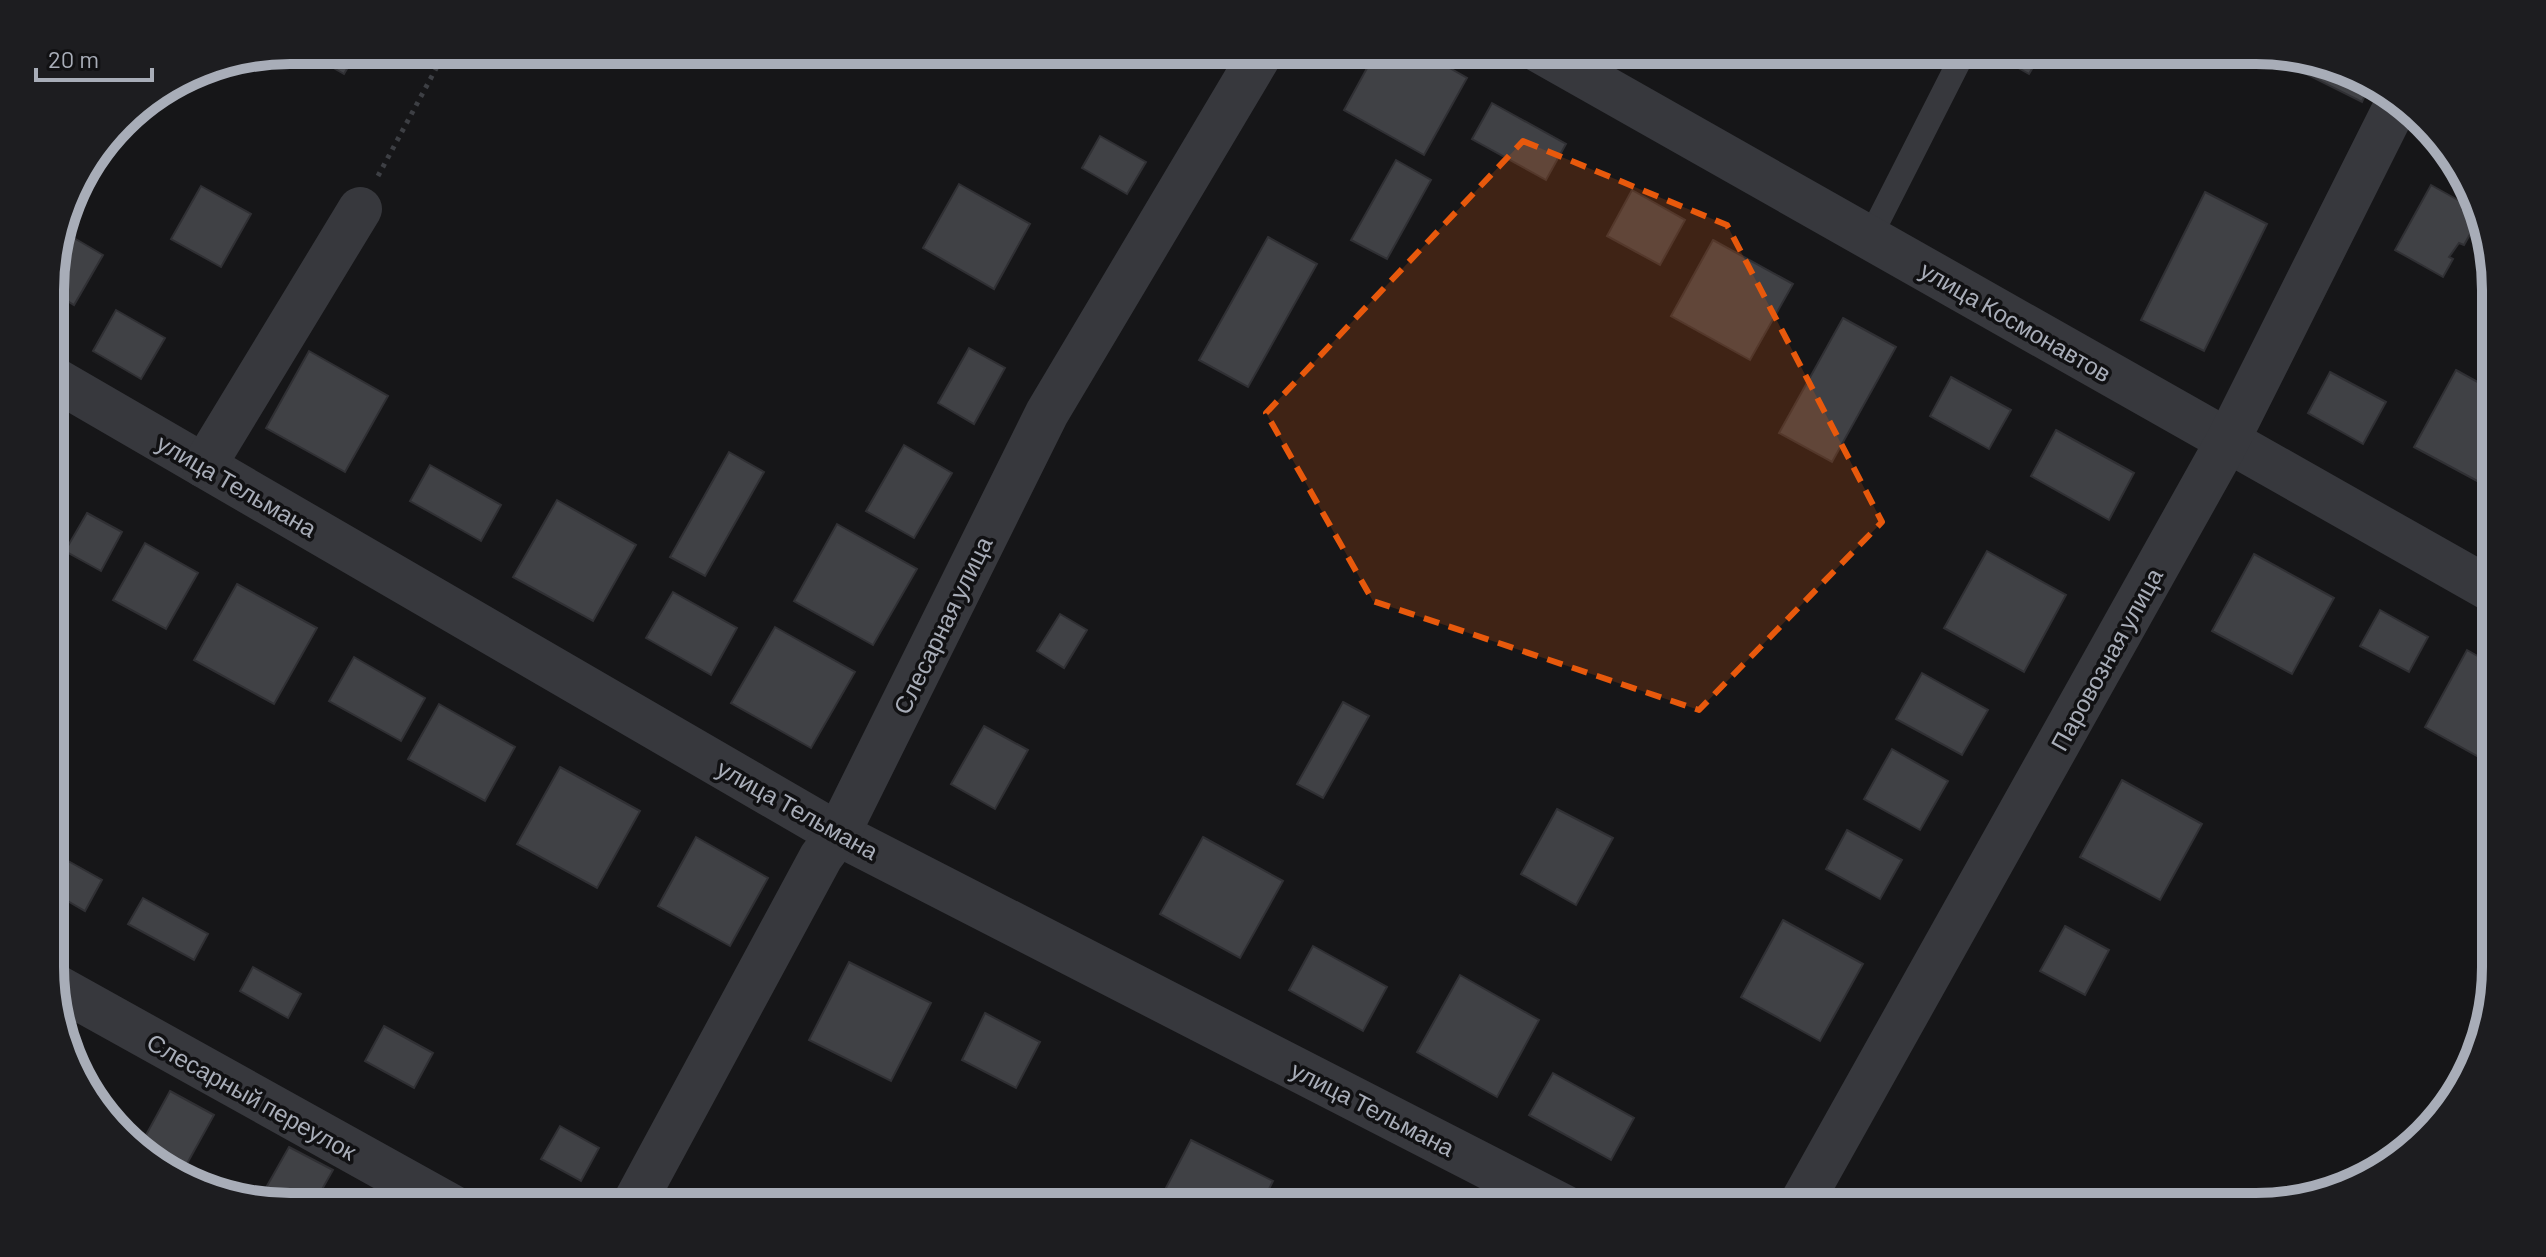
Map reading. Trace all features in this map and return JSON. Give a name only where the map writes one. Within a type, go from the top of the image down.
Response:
[{"type":"street","name":"Слесарная улица","points":[[640,1193],[821,857],[838,834],[1047,413],[1255,64]]},
{"type":"street","name":"улица Космонавтов","points":[[1563,64],[2482,585]]},
{"type":"street","name":"Паровозная улица","points":[[1807,1193],[2227,442],[2393,111]]},
{"type":"street","points":[[204,466],[360,209]]},
{"type":"street","name":"улица Тельмана","points":[[64,385],[838,834],[1538,1193]]},
{"type":"street","name":"Слесарный переулок","points":[[66,992],[428,1193]]},
{"type":"lane","points":[[1870,237],[1958,64]]},
{"type":"path","points":[[360,209],[438,64]]},
{"type":"highlighted area","points":[[1523,141],[1727,225],[1882,522],[1699,710],[1373,601],[1266,413]]},
{"type":"building","points":[[326,64],[350,64],[344,74]]},
{"type":"building","points":[[1369,64],[1442,64],[1467,78],[1424,155],[1344,110]]},
{"type":"building","points":[[2011,64],[2035,64],[2029,74]]},
{"type":"building","points":[[2292,67],[2329,76],[2356,87],[2366,93],[2362,102]]},
{"type":"building","points":[[1492,103],[1566,144],[1546,180],[1472,139]]},
{"type":"building","points":[[1100,136],[1146,162],[1127,194],[1082,168]]},
{"type":"building","points":[[1396,160],[1431,180],[1387,259],[1351,240]]},
{"type":"building","points":[[959,184],[1030,224],[994,289],[923,248]]},
{"type":"building","points":[[2431,185],[2465,204],[2462,209],[2469,214],[2473,228],[2464,245],[2459,243],[2449,257],[2453,259],[2443,277],[2395,250]]},
{"type":"building","points":[[201,186],[251,214],[221,267],[171,239]]},
{"type":"building","points":[[1632,190],[1685,220],[1660,265],[1607,236]]},
{"type":"building","points":[[2205,192],[2267,224],[2204,351],[2141,320]]},
{"type":"building","points":[[71,236],[103,255],[74,305],[64,299],[64,275]]},
{"type":"building","points":[[1268,237],[1317,264],[1248,387],[1199,360]]},
{"type":"building","points":[[1713,240],[1793,284],[1750,360],[1671,316]]},
{"type":"building","points":[[116,310],[165,338],[141,379],[93,351]]},
{"type":"building","points":[[1843,318],[1896,347],[1832,462],[1779,433]]},
{"type":"building","points":[[969,348],[1005,368],[974,424],[938,403]]},
{"type":"building","points":[[309,351],[388,396],[345,472],[266,428]]},
{"type":"building","points":[[2456,370],[2482,384],[2482,484],[2414,447]]},
{"type":"building","points":[[2330,372],[2386,402],[2363,444],[2308,413]]},
{"type":"building","points":[[1951,377],[2011,410],[1989,449],[1930,416]]},
{"type":"building","points":[[2056,430],[2134,473],[2109,520],[2031,476]]},
{"type":"building","points":[[904,445],[952,473],[914,538],[866,511]]},
{"type":"building","points":[[729,452],[764,472],[705,576],[670,557]]},
{"type":"building","points":[[430,465],[501,505],[481,541],[410,501]]},
{"type":"building","points":[[557,500],[636,545],[593,621],[513,577]]},
{"type":"building","points":[[87,513],[122,532],[101,571],[65,551]]},
{"type":"building","points":[[837,524],[917,569],[873,645],[794,601]]},
{"type":"building","points":[[145,543],[198,573],[166,629],[113,600]]},
{"type":"building","points":[[1987,551],[2066,595],[2024,672],[1944,628]]},
{"type":"building","points":[[2254,554],[2334,598],[2292,674],[2212,631]]},
{"type":"building","points":[[237,584],[317,628],[274,704],[194,660]]},
{"type":"building","points":[[673,592],[737,628],[711,675],[646,638]]},
{"type":"building","points":[[2380,610],[2428,637],[2409,672],[2360,646]]},
{"type":"building","points":[[1060,614],[1087,630],[1064,668],[1037,651]]},
{"type":"building","points":[[775,627],[855,672],[811,748],[731,703]]},
{"type":"building","points":[[2467,650],[2482,659],[2482,759],[2425,727]]},
{"type":"building","points":[[354,657],[425,698],[401,741],[329,701]]},
{"type":"building","points":[[1922,673],[1988,710],[1962,755],[1896,719]]},
{"type":"building","points":[[1343,702],[1369,716],[1323,798],[1297,784]]},
{"type":"building","points":[[439,704],[515,747],[485,801],[408,759]]},
{"type":"building","points":[[984,726],[1028,750],[995,809],[951,784]]},
{"type":"building","points":[[1892,749],[1948,781],[1920,830],[1864,799]]},
{"type":"building","points":[[560,767],[640,811],[597,888],[517,844]]},
{"type":"building","points":[[2122,780],[2202,824],[2160,900],[2080,857]]},
{"type":"building","points":[[1557,809],[1613,838],[1576,905],[1521,874]]},
{"type":"building","points":[[1847,830],[1902,860],[1880,899],[1826,869]]},
{"type":"building","points":[[696,837],[768,878],[730,946],[658,906]]},
{"type":"building","points":[[1203,837],[1283,881],[1240,958],[1160,914]]},
{"type":"building","points":[[64,859],[102,880],[85,911],[64,899]]},
{"type":"building","points":[[143,898],[208,934],[194,960],[128,924]]},
{"type":"building","points":[[1783,920],[1863,964],[1820,1041],[1741,997]]},
{"type":"building","points":[[2065,926],[2109,950],[2085,995],[2040,971]]},
{"type":"building","points":[[1313,946],[1387,987],[1363,1031],[1289,990]]},
{"type":"building","points":[[849,962],[931,1003],[891,1081],[809,1040]]},
{"type":"building","points":[[253,967],[301,994],[288,1018],[240,991]]},
{"type":"building","points":[[1460,975],[1539,1020],[1497,1097],[1417,1052]]},
{"type":"building","points":[[985,1013],[1040,1042],[1016,1088],[962,1060]]},
{"type":"building","points":[[384,1026],[433,1053],[414,1088],[365,1061]]},
{"type":"building","points":[[1553,1073],[1634,1118],[1611,1160],[1529,1115]]},
{"type":"building","points":[[170,1091],[214,1115],[185,1167],[144,1139]]},
{"type":"building","points":[[560,1126],[599,1148],[581,1181],[541,1159]]},
{"type":"building","points":[[1191,1140],[1273,1181],[1267,1193],[1163,1193]]},
{"type":"building","points":[[289,1147],[333,1170],[320,1193],[264,1191]]}]
